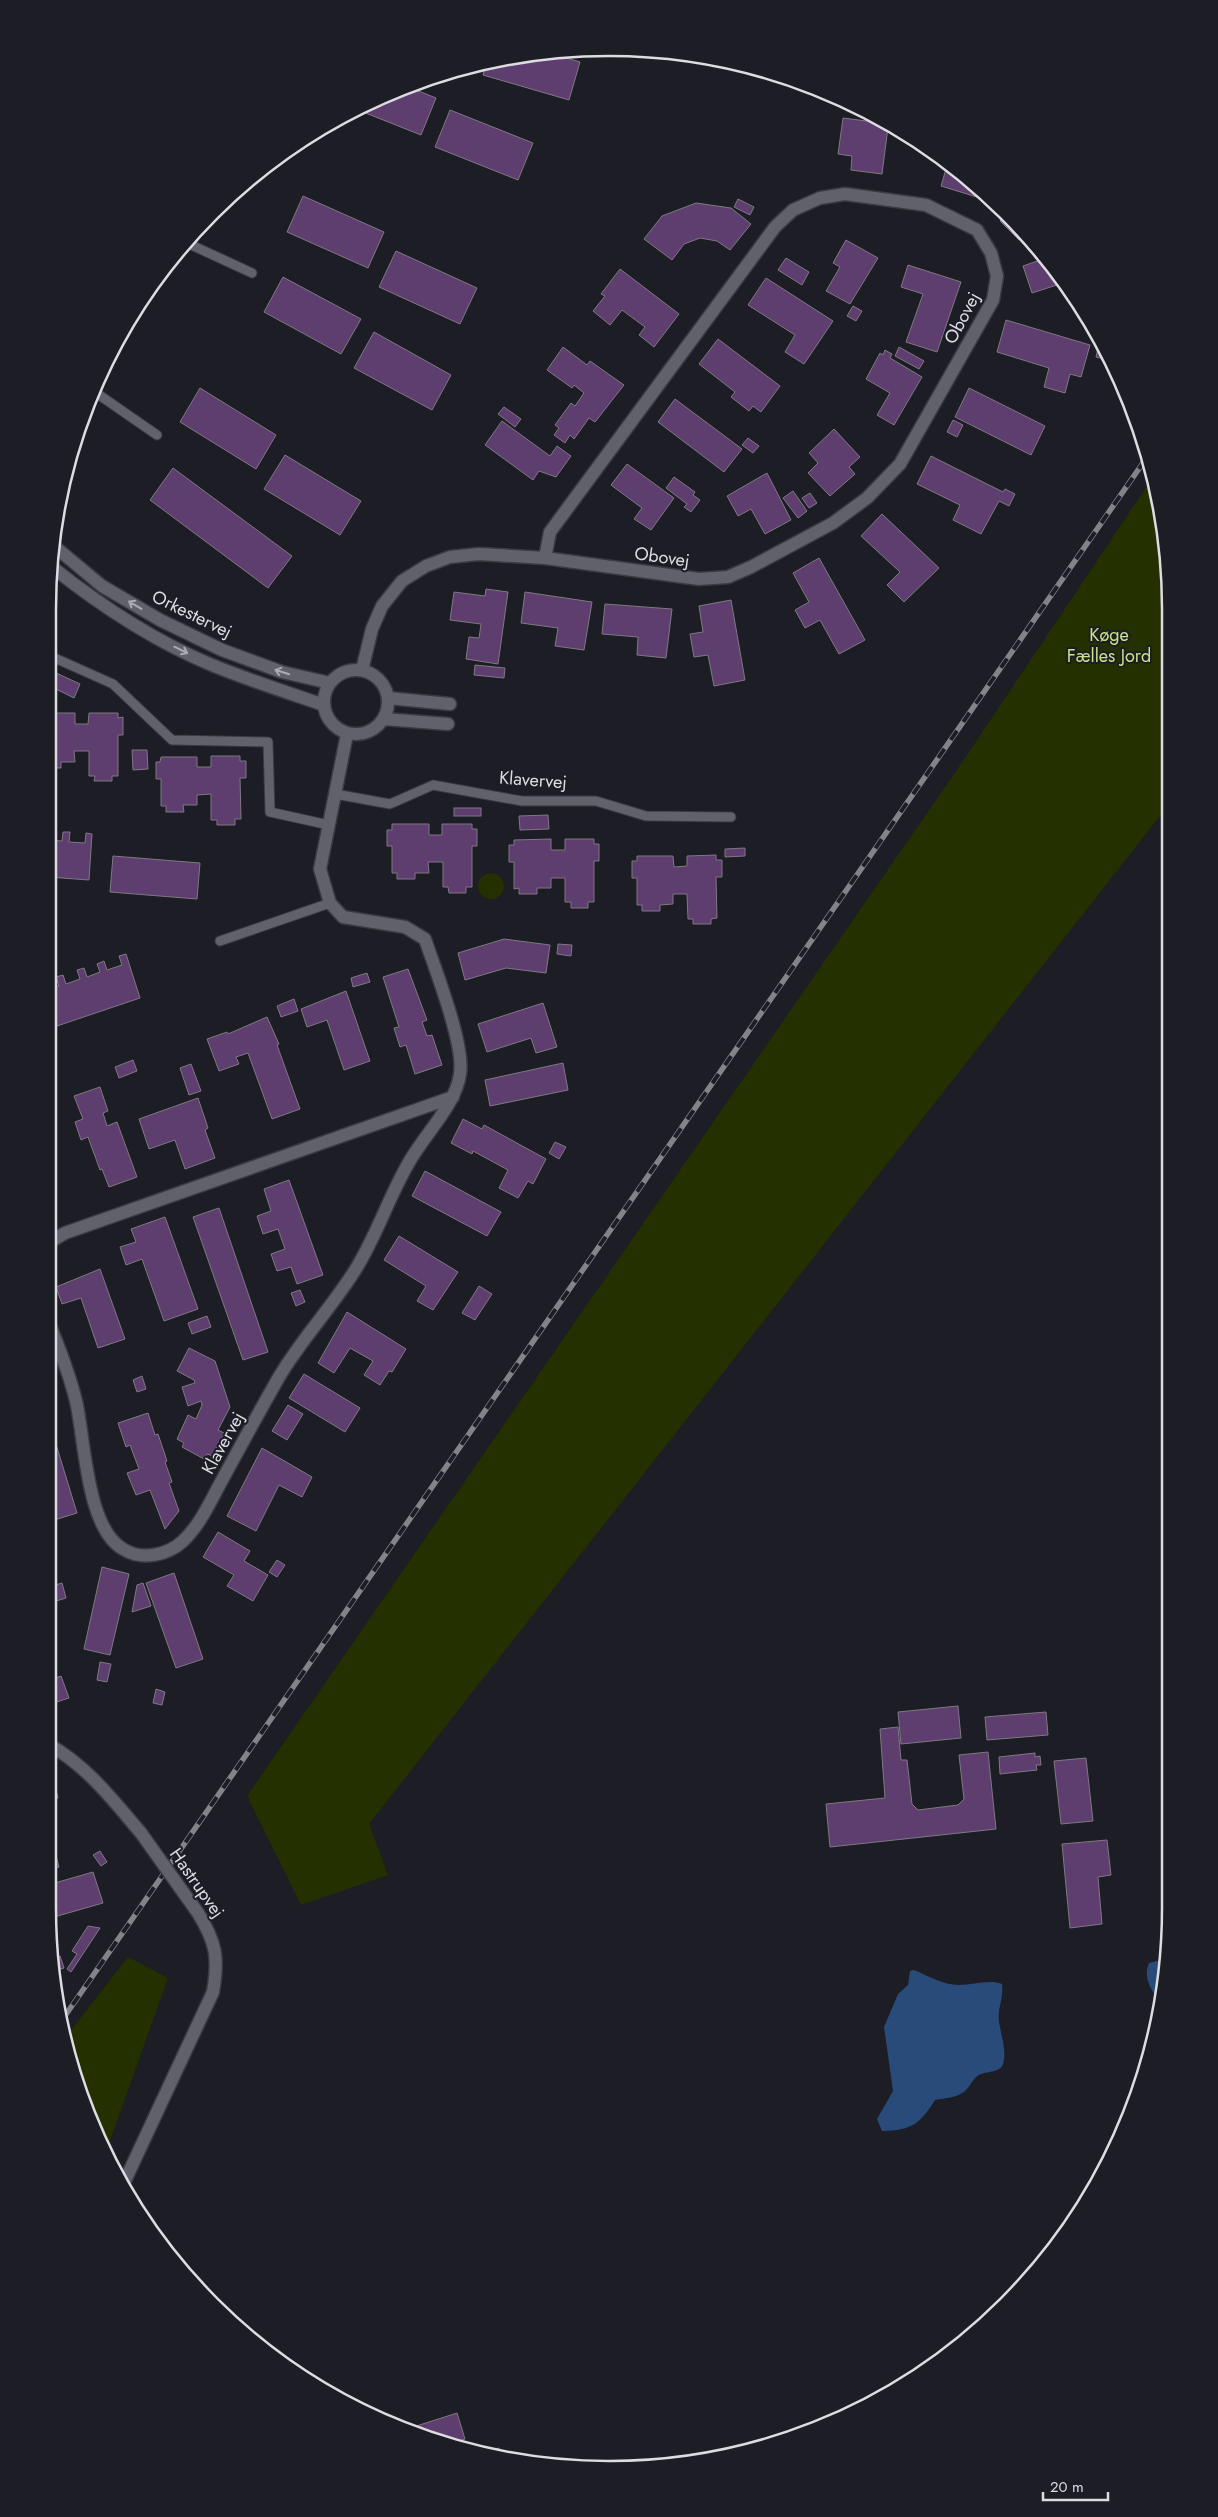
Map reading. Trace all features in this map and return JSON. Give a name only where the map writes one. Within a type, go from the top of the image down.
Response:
[{"type":"street","name":"Obovej","points":[[362,670],[372,629],[382,606],[402,581],[426,566],[450,557],[479,554],[545,558],[699,580],[728,577],[751,567],[833,523],[867,498],[900,464],[994,300],[997,276],[991,253],[977,230],[926,205],[845,194],[820,198],[793,210],[775,226],[550,532],[545,558]]},
{"type":"street","name":"Orkestervej","points":[[59,551],[102,586],[160,620],[222,650],[282,672],[330,683]]},
{"type":"street","name":"Orkestervej","points":[[57,572],[90,598],[149,635],[210,664],[275,690],[324,705]]},
{"type":"street","points":[[362,670],[372,674],[381,681],[388,698],[384,719],[373,730],[365,733],[347,734],[332,724],[326,715],[324,697],[330,683],[343,673],[362,670]]},
{"type":"street","points":[[388,698],[450,704]]},
{"type":"street","points":[[384,719],[448,724]]},
{"type":"street","points":[[330,903],[320,869],[347,734]]},
{"type":"street","name":"Klavervej","points":[[56,1342],[68,1374],[76,1404],[88,1480],[106,1534],[123,1550],[134,1554],[160,1554],[174,1550],[196,1526],[280,1376],[356,1268],[379,1228],[408,1164],[452,1097],[460,1074],[460,1051],[425,939],[405,927],[343,917],[330,903]]},
{"type":"street","points":[[56,1238],[65,1233],[452,1097]]},
{"type":"street","name":"Hastrupvej","points":[[56,1749],[96,1779],[141,1833],[198,1913],[211,1934],[216,1953],[217,1972],[213,1992],[126,2177]]},
{"type":"lane","points":[[193,246],[252,273]]},
{"type":"lane","points":[[99,395],[156,435]]},
{"type":"lane","points":[[56,659],[114,684],[172,740],[268,742],[270,812],[329,825]]},
{"type":"lane","name":"Klavervej","points":[[335,794],[390,804],[433,785],[522,801],[596,801],[646,816],[731,817]]},
{"type":"lane","points":[[220,941],[330,903]]},
{"type":"green space","name":"Køge Fælles Jord","points":[[1147,485],[1157,537],[1161,573],[1162,813],[369,1824],[388,1875],[301,1905],[247,1796],[963,761]]},
{"type":"green space","points":[[491,873],[500,877],[504,886],[500,895],[491,899],[482,895],[478,886],[482,877]]},
{"type":"green space","points":[[128,1957],[168,1978],[109,2144],[86,2086],[70,2031]]},
{"type":"water","points":[[1159,1960],[1155,1994],[1148,1980],[1147,1969],[1149,1963]]},
{"type":"water","points":[[914,1970],[953,1985],[991,1982],[1002,1984],[999,2022],[1004,2059],[999,2069],[977,2076],[964,2092],[952,2097],[935,2100],[919,2121],[914,2124],[901,2129],[882,2131],[877,2119],[893,2091],[884,2027],[898,1994],[908,1985],[910,1971]]},
{"type":"building","points":[[566,58],[580,62],[569,100],[483,75],[484,71],[537,61]]},
{"type":"building","points":[[418,91],[436,98],[421,135],[365,113]]},
{"type":"building","points":[[450,110],[533,143],[518,180],[435,147]]},
{"type":"building","points":[[843,118],[869,121],[887,131],[882,174],[851,170],[852,156],[838,154]]},
{"type":"building","points":[[946,170],[978,197],[941,186]]},
{"type":"building","points":[[303,196],[384,232],[368,268],[287,232]]},
{"type":"building","points":[[738,199],[754,207],[750,215],[734,207]]},
{"type":"building","points":[[696,203],[731,208],[751,224],[730,250],[717,241],[700,238],[684,244],[672,260],[644,239],[662,216]]},
{"type":"building","points":[[1001,220],[1020,239],[1019,240],[1000,221]]},
{"type":"building","points":[[846,240],[878,258],[850,304],[826,291],[840,267],[833,263]]},
{"type":"building","points":[[396,251],[477,288],[460,324],[379,287]]},
{"type":"building","points":[[786,258],[809,272],[802,285],[778,270]]},
{"type":"building","points":[[1038,261],[1057,285],[1032,293],[1023,266]]},
{"type":"building","points":[[908,265],[961,282],[937,352],[906,342],[923,294],[901,287]]},
{"type":"building","points":[[620,269],[679,314],[654,347],[639,335],[645,327],[622,310],[610,325],[593,311],[605,296],[601,294]]},
{"type":"building","points":[[283,277],[361,319],[341,354],[264,312]]},
{"type":"building","points":[[766,278],[833,321],[804,364],[785,352],[795,335],[748,305]]},
{"type":"building","points":[[853,306],[862,311],[856,321],[847,316]]},
{"type":"building","points":[[1006,320],[1090,345],[1081,377],[1070,374],[1065,393],[1044,387],[1049,368],[997,352]]},
{"type":"building","points":[[374,332],[451,375],[432,410],[354,368]]},
{"type":"building","points":[[718,339],[780,386],[761,412],[753,406],[749,411],[731,397],[735,392],[699,364]]},
{"type":"building","points":[[563,347],[587,365],[590,361],[624,385],[595,422],[589,418],[574,439],[570,435],[565,443],[554,435],[559,428],[555,425],[571,403],[575,406],[584,393],[574,385],[572,388],[547,370]]},
{"type":"building","points":[[899,347],[924,361],[919,369],[895,356]]},
{"type":"building","points":[[885,350],[892,354],[890,358],[922,377],[894,425],[877,415],[890,393],[866,379],[880,353],[883,355]]},
{"type":"building","points":[[1097,351],[1101,358],[1096,357]]},
{"type":"building","points":[[200,388],[276,435],[256,469],[180,422]]},
{"type":"building","points":[[969,388],[1045,426],[1031,455],[955,417]]},
{"type":"building","points":[[675,399],[742,449],[724,472],[658,422]]},
{"type":"building","points":[[504,407],[521,419],[515,427],[498,414]]},
{"type":"building","points":[[953,420],[963,425],[957,437],[947,432]]},
{"type":"building","points":[[502,421],[550,456],[557,446],[571,456],[556,477],[539,471],[533,480],[485,445]]},
{"type":"building","points":[[834,429],[860,457],[849,467],[855,474],[830,496],[808,473],[818,463],[809,453]]},
{"type":"building","points":[[748,438],[759,446],[753,453],[742,445]]},
{"type":"building","points":[[285,455],[361,501],[340,535],[264,489]]},
{"type":"building","points":[[931,456],[1003,492],[1005,489],[1015,494],[1009,506],[999,501],[981,534],[953,520],[960,505],[917,484]]},
{"type":"building","points":[[627,464],[674,498],[651,530],[634,519],[642,508],[611,485]]},
{"type":"building","points":[[173,468],[292,556],[268,588],[150,500]]},
{"type":"building","points":[[767,473],[791,520],[765,534],[751,509],[738,516],[727,496]]},
{"type":"building","points":[[674,477],[695,492],[693,495],[700,500],[691,512],[684,507],[687,504],[666,488]]},
{"type":"building","points":[[793,491],[807,511],[798,518],[783,498]]},
{"type":"building","points":[[810,493],[817,503],[809,508],[802,498]]},
{"type":"building","points":[[882,514],[939,568],[904,602],[887,585],[900,572],[861,536]]},
{"type":"building","points":[[819,558],[865,640],[839,654],[820,620],[805,628],[795,610],[809,602],[793,573]]},
{"type":"building","points":[[486,589],[508,592],[498,664],[466,659],[469,637],[479,638],[481,624],[450,620],[454,592],[485,596]]},
{"type":"building","points":[[525,592],[592,602],[584,650],[555,646],[558,628],[521,623]]},
{"type":"building","points":[[731,600],[745,680],[714,686],[708,655],[694,657],[690,634],[703,632],[699,606]]},
{"type":"building","points":[[605,604],[672,609],[666,658],[637,655],[638,637],[602,634]]},
{"type":"building","points":[[475,665],[505,668],[504,678],[474,675]]},
{"type":"building","points":[[56,673],[80,684],[74,698],[56,689]]},
{"type":"building","points":[[56,713],[75,713],[75,724],[88,724],[89,713],[118,713],[118,718],[123,717],[123,735],[118,735],[118,776],[112,776],[112,781],[94,781],[95,776],[89,776],[89,751],[74,751],[75,762],[61,762],[61,768],[56,768]]},
{"type":"building","points":[[132,750],[147,750],[148,769],[133,770]]},
{"type":"building","points":[[211,756],[240,756],[240,761],[246,761],[246,778],[240,778],[241,819],[235,819],[235,825],[217,825],[217,820],[211,820],[211,794],[197,795],[197,805],[183,805],[184,812],[166,812],[166,806],[161,806],[161,779],[156,779],[156,762],[160,762],[161,757],[197,757],[197,767],[211,767]]},
{"type":"building","points":[[454,808],[481,808],[481,816],[454,816]]},
{"type":"building","points":[[548,815],[549,829],[520,830],[519,816]]},
{"type":"building","points":[[392,824],[429,824],[429,835],[442,835],[442,824],[472,824],[472,829],[477,829],[477,846],[472,846],[472,887],[466,887],[466,893],[449,893],[448,887],[443,887],[443,862],[428,862],[429,873],[415,873],[415,879],[397,879],[397,873],[392,873],[392,846],[387,846],[387,830],[392,830]]},
{"type":"building","points":[[63,832],[70,832],[69,842],[85,843],[86,833],[92,834],[89,880],[56,878],[56,841],[62,841]]},
{"type":"building","points":[[551,839],[551,850],[565,850],[565,839],[594,839],[594,844],[599,844],[599,861],[594,861],[594,902],[588,902],[588,908],[571,908],[571,902],[565,902],[565,878],[551,878],[551,888],[537,888],[537,894],[519,894],[519,888],[514,889],[514,862],[509,862],[509,845],[514,845],[514,840]]},
{"type":"building","points":[[745,848],[745,856],[725,857],[725,849]]},
{"type":"building","points":[[716,855],[716,860],[722,860],[722,877],[716,877],[717,918],[711,919],[711,924],[693,924],[693,919],[688,919],[687,894],[673,894],[673,904],[660,905],[660,911],[642,911],[642,905],[637,905],[637,878],[632,878],[632,861],[637,861],[637,856],[673,856],[674,867],[687,866],[687,856]]},
{"type":"building","points":[[113,856],[200,863],[197,899],[110,892]]},
{"type":"building","points":[[504,939],[550,945],[546,973],[506,968],[465,980],[458,953]]},
{"type":"building","points":[[558,944],[572,945],[571,956],[557,954]]},
{"type":"building","points":[[126,954],[140,998],[56,1026],[56,987],[59,986],[56,977],[63,975],[66,984],[80,979],[77,970],[84,968],[87,977],[100,972],[97,964],[104,961],[107,970],[122,965],[119,956]]},
{"type":"building","points":[[408,969],[427,1020],[422,1022],[427,1036],[432,1035],[442,1065],[415,1074],[406,1045],[400,1047],[394,1028],[399,1027],[383,977]]},
{"type":"building","points":[[367,973],[370,982],[353,987],[351,978]]},
{"type":"building","points":[[346,991],[370,1061],[344,1070],[327,1020],[307,1027],[301,1009]]},
{"type":"building","points":[[294,999],[298,1011],[281,1017],[277,1006]]},
{"type":"building","points":[[543,1003],[557,1047],[536,1053],[531,1038],[487,1052],[478,1024]]},
{"type":"building","points":[[267,1017],[279,1044],[277,1045],[300,1109],[272,1119],[248,1053],[236,1057],[239,1064],[219,1071],[207,1039],[227,1032],[228,1034]]},
{"type":"building","points":[[133,1060],[137,1071],[119,1078],[115,1067]]},
{"type":"building","points":[[563,1063],[568,1090],[490,1106],[485,1080]]},
{"type":"building","points":[[191,1064],[201,1091],[189,1095],[180,1068]]},
{"type":"building","points":[[100,1087],[108,1111],[103,1113],[107,1126],[117,1122],[137,1177],[109,1187],[102,1169],[100,1170],[88,1137],[81,1140],[75,1122],[83,1119],[74,1096]]},
{"type":"building","points":[[198,1098],[208,1128],[205,1130],[215,1158],[185,1169],[175,1140],[149,1149],[139,1119]]},
{"type":"building","points":[[463,1119],[482,1129],[484,1125],[546,1159],[533,1184],[528,1181],[518,1198],[499,1188],[508,1170],[473,1151],[472,1154],[451,1143]]},
{"type":"building","points":[[555,1142],[566,1147],[559,1159],[549,1153]]},
{"type":"building","points":[[425,1171],[501,1212],[487,1236],[412,1196]]},
{"type":"building","points":[[289,1180],[323,1275],[297,1284],[291,1267],[277,1271],[271,1254],[285,1249],[278,1229],[263,1234],[257,1216],[271,1211],[264,1189]]},
{"type":"building","points":[[219,1208],[268,1352],[243,1360],[193,1217]]},
{"type":"building","points":[[165,1217],[198,1309],[164,1321],[142,1259],[126,1265],[120,1247],[136,1242],[131,1229]]},
{"type":"building","points":[[399,1236],[458,1272],[433,1310],[417,1301],[426,1286],[384,1260]]},
{"type":"building","points":[[100,1269],[125,1339],[98,1348],[81,1298],[62,1304],[56,1287]]},
{"type":"building","points":[[479,1286],[492,1294],[475,1320],[462,1313]]},
{"type":"building","points":[[300,1290],[305,1302],[296,1306],[291,1293]]},
{"type":"building","points":[[347,1312],[406,1349],[392,1372],[389,1371],[380,1385],[364,1375],[373,1361],[350,1348],[334,1373],[318,1363]]},
{"type":"building","points":[[207,1316],[211,1327],[192,1334],[188,1323]]},
{"type":"building","points":[[189,1348],[215,1361],[230,1407],[218,1430],[224,1433],[213,1456],[207,1454],[204,1459],[182,1447],[184,1443],[177,1439],[188,1415],[196,1419],[202,1405],[201,1401],[188,1406],[182,1387],[195,1383],[194,1380],[177,1371]]},
{"type":"building","points":[[304,1374],[360,1408],[345,1432],[289,1398]]},
{"type":"building","points":[[142,1376],[146,1389],[137,1392],[133,1380]]},
{"type":"building","points":[[288,1405],[303,1414],[287,1440],[272,1431]]},
{"type":"building","points":[[148,1413],[155,1435],[158,1434],[167,1461],[165,1462],[172,1482],[169,1483],[179,1511],[165,1529],[150,1490],[136,1495],[127,1473],[139,1469],[130,1445],[126,1447],[118,1423]]},
{"type":"building","points":[[56,1444],[77,1513],[56,1519]]},
{"type":"building","points":[[262,1448],[312,1477],[302,1497],[279,1485],[256,1531],[227,1516]]},
{"type":"building","points":[[218,1532],[250,1551],[244,1561],[268,1575],[253,1601],[227,1586],[234,1575],[203,1557]]},
{"type":"building","points":[[277,1560],[285,1565],[277,1577],[269,1572]]},
{"type":"building","points":[[102,1567],[129,1574],[110,1655],[84,1649]]},
{"type":"building","points":[[174,1573],[203,1659],[176,1668],[146,1583]]},
{"type":"building","points":[[62,1583],[66,1598],[56,1601],[56,1585]]},
{"type":"building","points":[[143,1583],[151,1606],[132,1612],[137,1585]]},
{"type":"building","points":[[100,1662],[111,1664],[107,1682],[97,1680]]},
{"type":"building","points":[[61,1676],[69,1698],[56,1702],[56,1678]]},
{"type":"building","points":[[156,1689],[165,1692],[162,1705],[153,1703]]},
{"type":"building","points":[[958,1706],[961,1738],[901,1744],[898,1712]]},
{"type":"building","points":[[1046,1712],[1048,1735],[987,1740],[985,1717]]},
{"type":"building","points":[[898,1727],[901,1760],[907,1760],[912,1804],[918,1810],[958,1805],[964,1799],[959,1755],[988,1752],[996,1829],[830,1847],[826,1804],[885,1798],[880,1729]]},
{"type":"building","points":[[1035,1753],[1035,1757],[1040,1756],[1041,1765],[1036,1765],[1037,1770],[1000,1774],[999,1757]]},
{"type":"building","points":[[1086,1758],[1093,1821],[1061,1824],[1054,1761]]},
{"type":"building","points":[[1107,1840],[1111,1875],[1098,1877],[1102,1924],[1070,1928],[1062,1844]]},
{"type":"building","points":[[100,1851],[107,1862],[101,1866],[93,1855]]},
{"type":"building","points":[[56,1856],[59,1867],[56,1868]]},
{"type":"building","points":[[93,1872],[103,1903],[56,1916],[56,1883]]},
{"type":"building","points":[[88,1926],[100,1928],[71,1972],[67,1969],[77,1954],[72,1951]]},
{"type":"building","points":[[60,1956],[64,1968],[60,1969],[58,1957]]},
{"type":"building","points":[[457,2413],[465,2439],[461,2440],[417,2426]]},
{"type":"railway","points":[[67,2014],[1142,464]]}]
